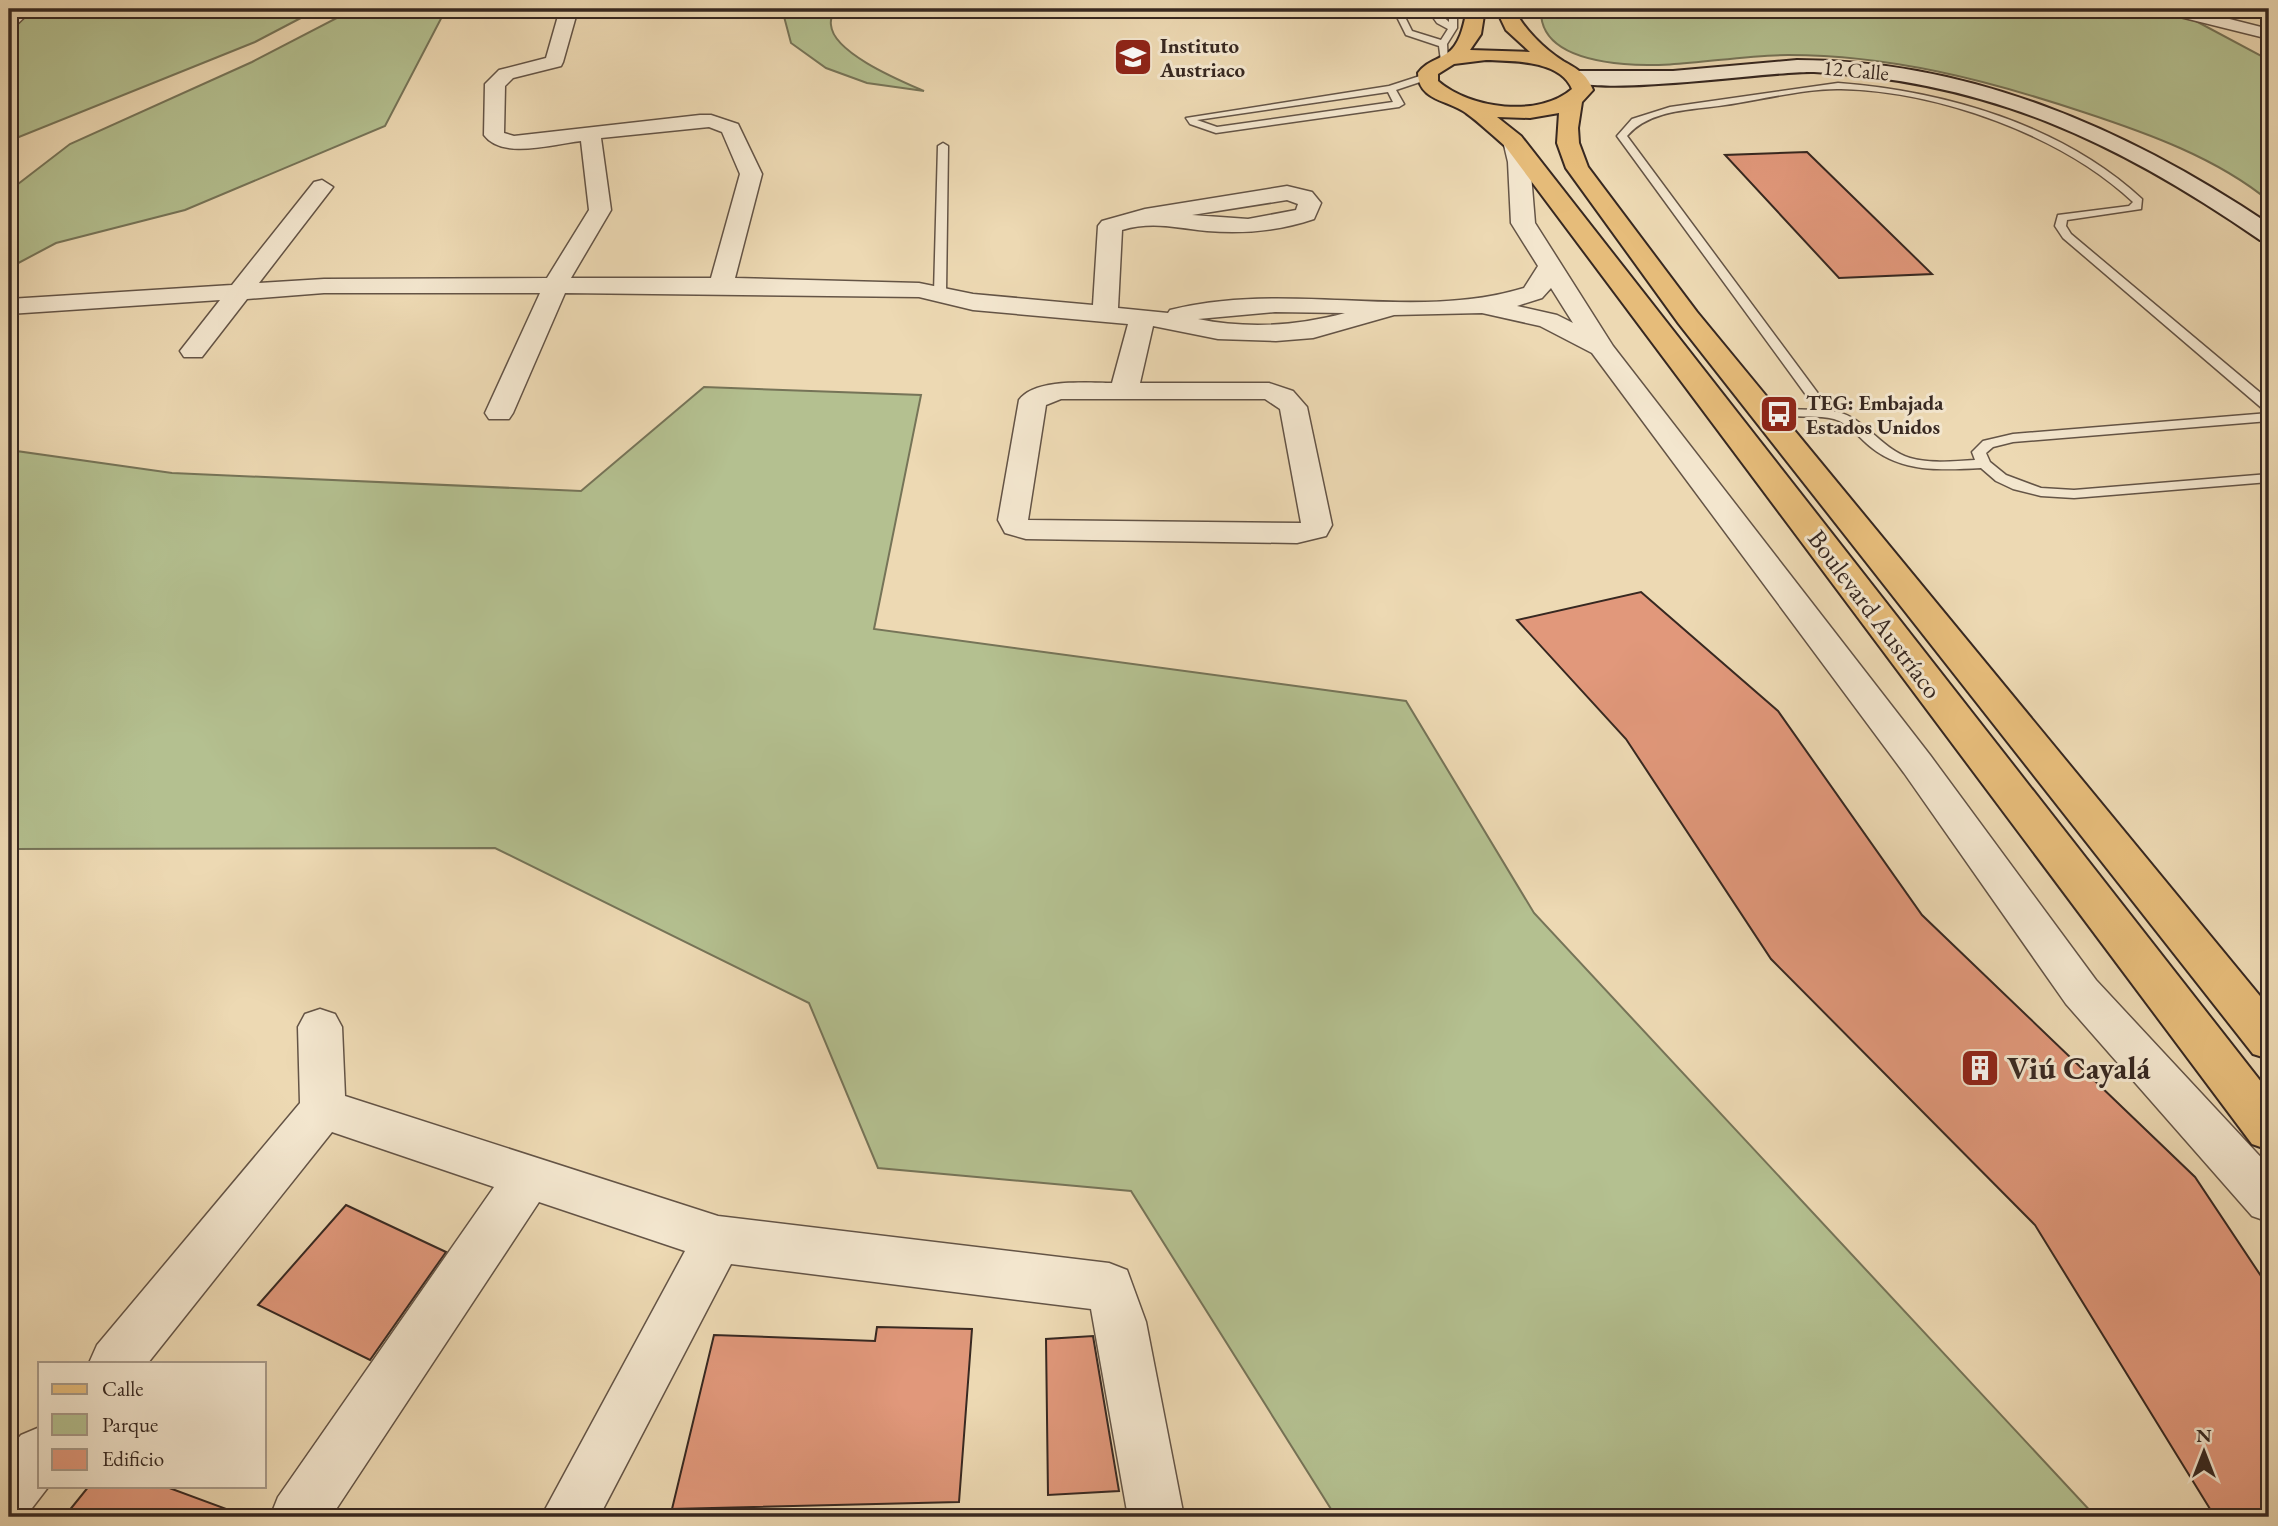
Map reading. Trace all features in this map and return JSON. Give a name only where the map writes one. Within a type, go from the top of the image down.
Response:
[{"type":"main road","points":[[1476,9],[1471,34],[1430,69],[1426,77],[1436,92],[1472,107],[1528,111],[1577,91],[1555,65],[1513,26],[1505,9]]},
{"type":"main road","points":[[1447,54],[1510,55],[1555,65]]},
{"type":"main road","name":"Boulevard Austríaco","points":[[1577,91],[1566,121],[1567,146],[1577,168],[1672,296],[2269,1040]]},
{"type":"main road","name":"Boulevard Austríaco","points":[[1472,107],[1513,141],[2269,1129]]},
{"type":"street","points":[[569,9],[554,62],[506,74],[495,84],[494,135],[502,141],[513,142],[700,121],[711,121],[731,128],[751,174],[721,285]]},
{"type":"street","points":[[2170,9],[2269,34]]},
{"type":"street","name":"12 Calle","points":[[1577,91],[1675,82],[1702,76],[1790,66],[1855,68],[1924,78],[2063,118],[2140,152],[2269,235]]},
{"type":"street","name":"12 Calle","points":[[2007,101],[2123,155],[2269,254]]},
{"type":"street","points":[[499,412],[556,285],[600,210],[590,133]]},
{"type":"street","points":[[1513,141],[1518,162],[1522,223],[1602,349],[1917,764],[2081,992],[2269,1200]]},
{"type":"street","points":[[193,351],[322,187]]},
{"type":"street","points":[[1105,314],[1110,271],[1110,226],[1121,220],[1270,194],[1304,197],[1310,203],[1306,214],[1278,222],[1229,224],[1146,216]]},
{"type":"street","points":[[9,307],[324,286],[721,285],[940,293],[973,302],[1151,319],[1218,331],[1276,333],[1313,330],[1391,308],[1476,305],[1533,293],[1539,288],[1549,268]]},
{"type":"street","points":[[1476,305],[1548,320],[1602,349]]},
{"type":"street","points":[[1124,391],[1151,319]]},
{"type":"street","points":[[1058,391],[1124,391],[1269,391],[1283,397],[1293,407],[1317,525],[1315,529],[1297,534],[1026,530],[1016,526],[1013,520],[1033,400],[1058,391]]},
{"type":"street","points":[[116,1362],[323,1109],[320,1027]]},
{"type":"street","points":[[323,1109],[718,1239],[1110,1287],[1121,1322],[1156,1517]]},
{"type":"street","points":[[298,1517],[528,1177]]},
{"type":"street","points":[[569,1517],[718,1239]]},
{"type":"street","points":[[9,1492],[38,1456]]},
{"type":"lane","points":[[9,29],[29,9]]},
{"type":"lane","points":[[1397,9],[1409,33],[1447,54],[1453,28],[1453,9]]},
{"type":"lane","points":[[1431,9],[1440,21],[1453,28]]},
{"type":"lane","points":[[1391,89],[1399,104],[1216,130],[1193,122],[1191,118],[1391,89],[1426,77]]},
{"type":"lane","points":[[1825,412],[1622,135],[1635,121],[1670,110],[1838,86],[1866,86],[1896,89],[1958,106],[2041,137],[2120,183],[2138,201],[2137,207],[2129,209],[2062,217],[2060,226],[2067,236],[2269,407]]},
{"type":"lane","points":[[940,293],[943,146]]},
{"type":"lane","points":[[1790,412],[1825,412],[1849,421],[1879,447],[1905,461],[1937,466],[1984,464]]},
{"type":"lane","points":[[2269,417],[2013,438],[1988,444],[1979,452],[1984,464],[2001,478],[2041,492],[2074,494],[2269,478]]},
{"type":"green space","points":[[9,9],[318,9],[255,42],[9,141]]},
{"type":"green space","points":[[354,9],[446,9],[385,126],[185,210],[56,243],[9,268],[9,191],[70,144],[252,62]]},
{"type":"green space","points":[[782,9],[835,9],[831,25],[843,46],[870,65],[924,91],[867,83],[826,68],[791,43]]},
{"type":"green space","points":[[1541,9],[2267,9],[2192,19],[2269,60],[2269,201],[2204,159],[2156,138],[2047,100],[1974,80],[1864,59],[1826,56],[1768,56],[1664,65],[1597,60],[1569,51],[1548,35]]},
{"type":"green space","points":[[704,387],[921,395],[874,629],[1406,701],[1534,913],[2096,1517],[1336,1517],[1131,1191],[878,1168],[809,1003],[495,848],[9,849],[9,450],[172,473],[581,491]]},
{"type":"building","points":[[1807,152],[1932,274],[1839,278],[1725,155]]},
{"type":"building","name":"Viú Cayalá","points":[[1641,592],[1778,711],[1922,915],[2195,1177],[2269,1288],[2269,1517],[2215,1517],[2035,1225],[1771,959],[1626,739],[1517,620]]},
{"type":"building","points":[[346,1205],[446,1252],[370,1360],[258,1305]]},
{"type":"building","points":[[877,1327],[972,1329],[959,1502],[672,1509],[714,1335],[875,1341]]},
{"type":"building","points":[[1093,1336],[1119,1491],[1048,1495],[1046,1339]]},
{"type":"building","points":[[87,1488],[169,1488],[240,1514],[239,1517],[64,1517]]},
{"type":"place","name":"Instituto Austriaco","points":[[1133,57]]},
{"type":"place","name":"TEG: Embajada Estados Unidos","points":[[1779,414]]},
{"type":"place","name":"Viú Cayalá","points":[[1980,1068]]}]
